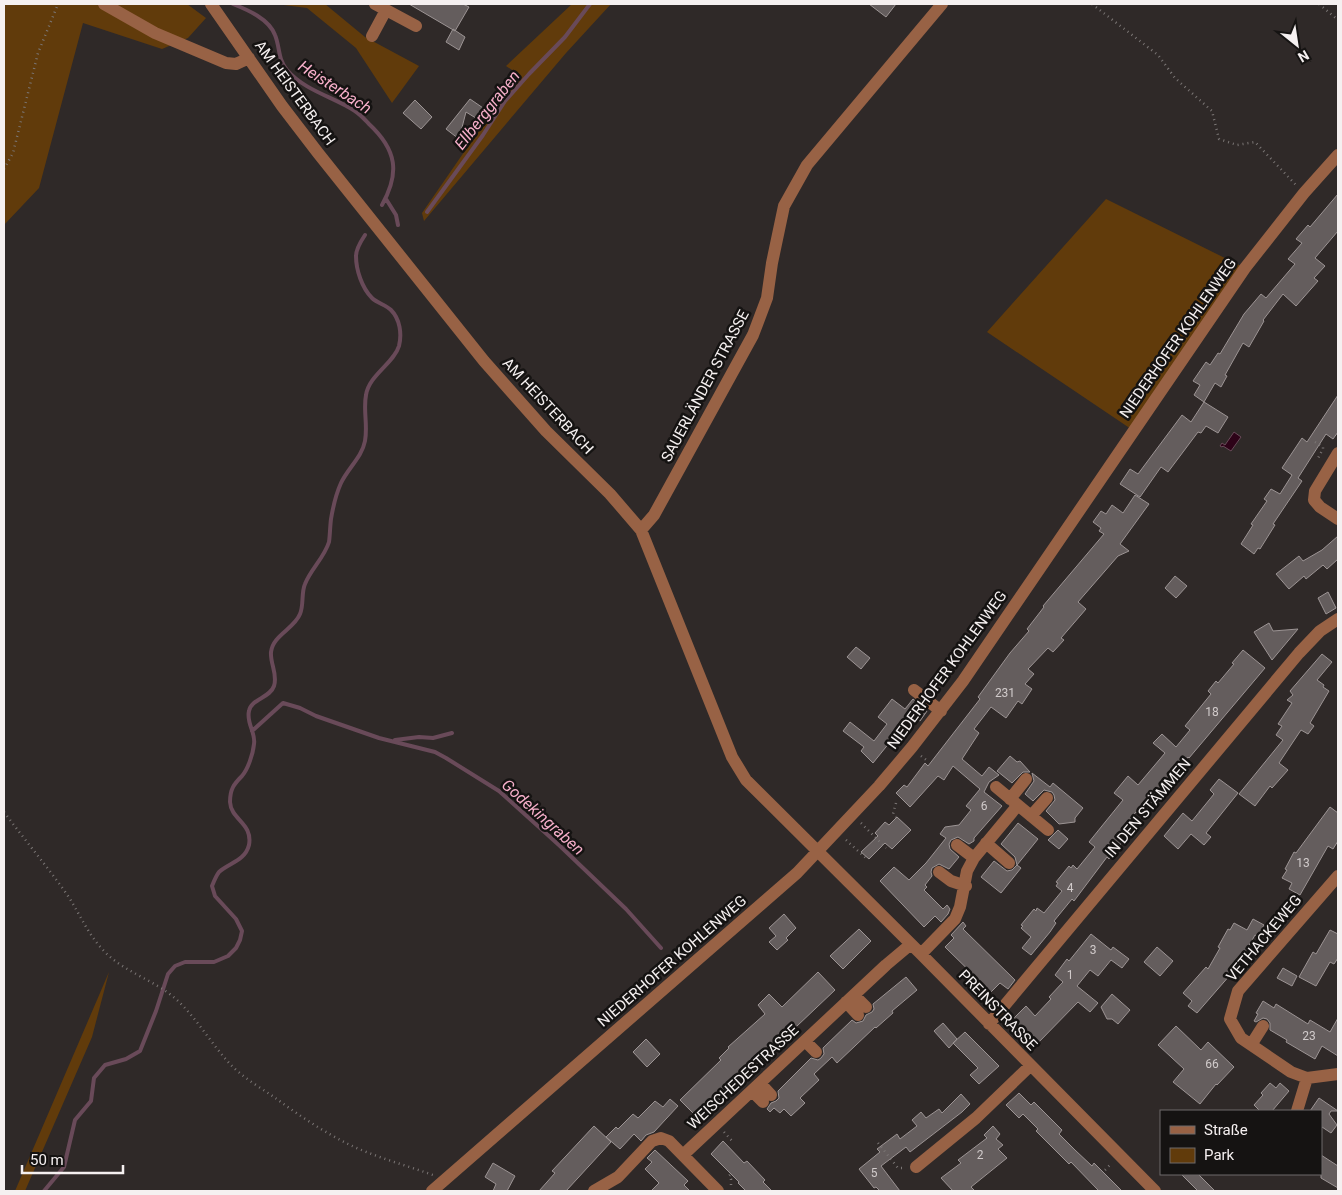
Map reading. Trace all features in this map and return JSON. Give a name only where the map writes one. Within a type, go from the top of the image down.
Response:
[{"type":"street","points":[[104,4],[154,33],[219,61],[236,64],[249,58]]},
{"type":"street","name":"AM HEISTERBACH","points":[[211,4],[318,154],[484,362],[546,431],[610,494],[641,530],[732,757],[746,780],[818,852]]},
{"type":"street","name":"SAUERLÄNDER STRASSE","points":[[641,530],[654,515],[753,335],[768,298],[772,263],[784,206],[807,165],[942,4]]},
{"type":"street","points":[[372,36],[381,7],[416,26]]},
{"type":"street","name":"NIEDERHOFER KOHLENWEG","points":[[432,1191],[797,873],[879,786],[941,711],[1246,268],[1304,193],[1338,155]]},
{"type":"street","points":[[1338,453],[1315,491],[1314,500],[1320,507],[1338,520]]},
{"type":"street","name":"IN DEN STÄMMEN","points":[[989,1024],[1299,653],[1320,631],[1338,619]]},
{"type":"street","points":[[914,690],[941,711]]},
{"type":"street","points":[[921,954],[955,919],[966,886],[968,871],[974,858],[1014,802],[1026,779]]},
{"type":"street","points":[[996,786],[1048,830]]},
{"type":"street","points":[[1031,816],[1047,798]]},
{"type":"street","points":[[986,843],[1010,863]]},
{"type":"street","points":[[957,845],[974,858]]},
{"type":"street","name":"PREINSTRASSE","points":[[818,852],[1155,1191]]},
{"type":"street","points":[[939,872],[951,881],[966,886]]},
{"type":"street","name":"VETHACKEWEG","points":[[1307,1078],[1291,1072],[1241,1038],[1230,1019],[1238,991],[1338,876]]},
{"type":"street","name":"WEISCHEDESTRASSE","points":[[683,1155],[911,944]]},
{"type":"street","points":[[850,999],[862,1011]]},
{"type":"street","points":[[1251,1045],[1263,1026]]},
{"type":"street","points":[[802,1044],[813,1054]]},
{"type":"street","points":[[916,1167],[976,1118],[1030,1066]]},
{"type":"street","points":[[1297,1110],[1307,1078],[1338,1074]]},
{"type":"street","points":[[756,1087],[767,1098]]},
{"type":"street","points":[[594,1191],[618,1177],[652,1141],[661,1138],[669,1141],[718,1191]]},
{"type":"path","points":[[4,169],[13,153],[38,53],[58,4]]},
{"type":"path","points":[[1092,4],[1158,55],[1175,78],[1212,111],[1219,139],[1237,145],[1255,142],[1304,193]]},
{"type":"path","points":[[1319,4],[1338,20]]},
{"type":"path","points":[[921,756],[929,762]]},
{"type":"path","points":[[896,803],[893,814],[896,817]]},
{"type":"path","points":[[4,812],[28,845],[48,868],[68,896],[90,934],[103,950],[126,969],[179,1001],[230,1064],[265,1092],[347,1143],[377,1156],[447,1179]]},
{"type":"path","points":[[861,823],[886,848]]},
{"type":"path","points":[[846,840],[867,860]]},
{"type":"path","points":[[878,1143],[898,1168],[916,1167]]},
{"type":"path","points":[[729,1191],[731,1189],[730,1175]]},
{"type":"green space","points":[[4,4],[187,4],[206,18],[188,38],[162,49],[83,23],[39,188],[4,225]]},
{"type":"green space","points":[[276,4],[325,4],[365,37],[419,66],[392,103],[356,48],[307,8]]},
{"type":"green space","points":[[572,4],[611,4],[566,53],[424,221],[422,213],[518,74],[506,66]]},
{"type":"green space","points":[[1106,199],[1245,268],[1134,431],[987,332]]},
{"type":"green space","points":[[109,972],[92,1037],[25,1191],[15,1191]]},
{"type":"shaded area","points":[[1234,432],[1241,437],[1231,451],[1220,446],[1222,443],[1225,445]]},
{"type":"building","points":[[409,4],[463,4],[469,7],[455,31]]},
{"type":"building","points":[[869,4],[896,4],[886,17]]},
{"type":"building","points":[[453,29],[465,37],[459,50],[446,42]]},
{"type":"building","points":[[470,99],[486,110],[479,120],[466,112],[459,139],[446,129]]},
{"type":"building","points":[[415,100],[432,117],[421,129],[403,113]]},
{"type":"building","points":[[1338,194],[1338,231],[1315,258],[1325,266],[1314,278],[1318,281],[1296,306],[1283,294],[1263,320],[1249,347],[1243,343],[1225,375],[1227,376],[1221,387],[1215,383],[1204,402],[1194,395],[1200,385],[1193,381],[1206,362],[1210,365],[1218,353],[1220,354],[1244,314],[1261,294],[1266,298],[1295,264],[1288,259],[1302,243],[1296,239],[1308,225],[1310,227]]},
{"type":"building","points":[[1338,395],[1338,432],[1333,439],[1326,434],[1298,478],[1302,481],[1273,524],[1275,525],[1260,549],[1258,548],[1254,554],[1241,544],[1253,525],[1251,524],[1267,501],[1264,499],[1271,489],[1280,494],[1292,475],[1282,468],[1302,438],[1307,442]]},
{"type":"building","points":[[1204,402],[1228,417],[1218,433],[1206,426],[1201,433],[1198,432],[1168,472],[1161,467],[1140,497],[1120,484],[1130,469],[1138,474],[1182,415],[1191,422]]},
{"type":"building","points":[[1135,495],[1149,504],[1120,544],[1129,551],[1118,556],[1078,602],[1086,609],[1061,638],[1064,640],[1053,652],[1048,648],[1028,669],[1034,674],[1025,684],[1032,689],[1022,704],[1018,701],[1006,718],[991,707],[974,729],[979,733],[962,759],[982,776],[989,767],[999,775],[989,782],[984,792],[1002,806],[974,838],[974,841],[969,844],[958,837],[951,840],[949,844],[950,849],[959,857],[949,869],[939,864],[932,868],[932,876],[925,885],[927,887],[924,890],[943,909],[947,905],[950,909],[941,922],[935,916],[924,927],[880,881],[894,867],[909,880],[926,863],[946,838],[940,834],[945,827],[959,825],[971,810],[966,806],[980,789],[953,766],[944,780],[938,776],[910,807],[896,793],[904,785],[907,787],[925,763],[928,766],[980,699],[978,697],[1010,653],[1029,631],[1027,629],[1043,606],[1104,534],[1099,531],[1101,528],[1093,522],[1101,511],[1106,514],[1112,505],[1123,513]]},
{"type":"building","points":[[1338,536],[1338,559],[1327,569],[1323,565],[1306,579],[1304,576],[1289,589],[1276,574],[1299,556],[1303,561],[1322,550]]},
{"type":"building","points":[[1175,576],[1187,586],[1176,598],[1165,588]]},
{"type":"building","points":[[1328,592],[1336,608],[1326,614],[1318,598]]},
{"type":"building","points":[[1269,623],[1273,631],[1298,629],[1272,660],[1254,632]]},
{"type":"building","points":[[856,647],[870,658],[861,669],[847,657]]},
{"type":"building","points":[[1243,650],[1265,668],[1188,757],[1141,816],[1136,812],[1122,829],[1127,836],[1109,859],[1107,857],[1074,901],[1072,899],[1054,921],[1056,923],[1050,932],[1031,955],[1022,948],[1031,937],[1021,928],[1023,926],[1021,925],[1034,909],[1036,911],[1037,908],[1044,913],[1062,891],[1056,886],[1058,883],[1056,882],[1069,866],[1071,868],[1073,865],[1077,869],[1095,847],[1089,842],[1123,800],[1114,793],[1128,776],[1138,785],[1165,753],[1153,743],[1162,734],[1176,747],[1190,730],[1185,726],[1211,694],[1208,691],[1216,681],[1218,683]]},
{"type":"building","points":[[1322,654],[1332,662],[1317,680],[1329,691],[1310,723],[1314,726],[1308,734],[1301,730],[1279,763],[1288,770],[1272,788],[1270,786],[1255,806],[1239,794],[1283,740],[1276,735],[1282,726],[1278,724],[1292,703],[1287,700],[1293,695],[1290,691]]},
{"type":"building","points":[[892,699],[905,709],[913,699],[927,711],[920,721],[915,718],[894,745],[890,742],[873,763],[861,751],[864,747],[843,731],[850,722],[874,741],[887,724],[878,717]]},
{"type":"building","points":[[1010,756],[1017,762],[1020,761],[1030,772],[1023,772],[1012,783],[997,771]]},
{"type":"building","points":[[1032,773],[1050,787],[1053,783],[1083,808],[1075,818],[1075,822],[1059,824],[1046,811],[1055,800],[1052,792],[1044,790],[1033,801],[1025,794],[1034,781]]},
{"type":"building","points":[[1219,779],[1238,793],[1206,833],[1211,837],[1204,845],[1191,834],[1178,849],[1164,836],[1183,813],[1192,821],[1214,794],[1210,790]]},
{"type":"building","points":[[1330,807],[1338,813],[1338,841],[1333,849],[1328,846],[1300,895],[1289,889],[1292,883],[1282,878],[1287,870],[1285,869],[1294,852],[1296,853]]},
{"type":"building","points":[[897,817],[911,830],[892,849],[885,843],[869,859],[861,852],[878,836],[875,833],[885,822],[889,825]]},
{"type":"building","points":[[1018,823],[1038,839],[1017,865],[1015,857],[1001,844]]},
{"type":"building","points":[[1058,830],[1068,839],[1059,849],[1048,840]]},
{"type":"building","points":[[994,861],[1007,871],[1012,870],[1017,865],[1021,868],[1001,893],[981,877]]},
{"type":"building","points":[[784,914],[796,928],[786,938],[788,940],[777,950],[769,942],[776,936],[769,928]]},
{"type":"building","points":[[1253,919],[1264,925],[1257,936],[1255,935],[1237,967],[1197,1013],[1188,1006],[1192,1001],[1183,993],[1206,967],[1208,969],[1228,929],[1230,930],[1234,923],[1247,930]]},
{"type":"building","points":[[963,922],[966,926],[963,929],[1015,980],[1008,989],[1000,983],[991,992],[945,947],[954,938],[951,935]]},
{"type":"building","points":[[859,929],[871,941],[843,969],[830,956]]},
{"type":"building","points":[[1330,930],[1338,934],[1338,958],[1334,964],[1330,962],[1316,986],[1299,977],[1313,952],[1316,954]]},
{"type":"building","points":[[1091,934],[1111,950],[1113,947],[1129,959],[1122,968],[1111,960],[1098,976],[1090,970],[1077,986],[1098,1003],[1090,1012],[1078,1002],[1036,1045],[1011,1021],[1026,1006],[1035,1016],[1051,999],[1049,997],[1063,982],[1055,975],[1067,959],[1069,961]]},
{"type":"building","points":[[1157,947],[1173,961],[1160,976],[1144,962]]},
{"type":"building","points":[[1283,968],[1297,976],[1292,986],[1277,978]]},
{"type":"building","points":[[818,972],[835,990],[698,1118],[680,1100],[721,1060],[719,1058],[728,1047],[765,1014],[758,1005],[769,994],[782,1007]]},
{"type":"building","points":[[906,977],[917,990],[837,1063],[832,1057],[814,1074],[819,1080],[800,1098],[805,1103],[791,1116],[784,1109],[780,1113],[774,1108],[770,1112],[767,1109],[771,1103],[779,1098],[778,1091],[811,1058],[818,1060],[821,1058],[824,1054],[823,1048],[852,1020],[856,1023],[863,1021],[866,1015],[874,1009],[873,1004]]},
{"type":"building","points":[[1112,994],[1130,1010],[1118,1024],[1112,1019],[1107,1019],[1101,1007]]},
{"type":"building","points":[[1263,1001],[1274,1008],[1276,1004],[1308,1024],[1310,1020],[1330,1032],[1338,1018],[1338,1056],[1322,1046],[1315,1059],[1270,1030],[1270,1023],[1267,1019],[1263,1018],[1256,1022],[1254,1021]]},
{"type":"building","points":[[943,1023],[957,1039],[949,1048],[934,1031]]},
{"type":"building","points":[[1176,1026],[1201,1050],[1208,1042],[1234,1067],[1216,1084],[1200,1104],[1173,1082],[1184,1069],[1158,1045]]},
{"type":"building","points":[[965,1032],[999,1066],[979,1084],[970,1075],[978,1068],[953,1043]]},
{"type":"building","points":[[646,1039],[660,1054],[647,1067],[633,1052]]},
{"type":"building","points":[[1270,1083],[1276,1088],[1280,1083],[1289,1091],[1273,1110],[1259,1110],[1254,1105],[1263,1095],[1261,1093]]},
{"type":"building","points":[[1019,1093],[1031,1105],[1034,1102],[1062,1130],[1059,1134],[1092,1166],[1094,1163],[1122,1191],[1099,1191],[1071,1162],[1069,1164],[1036,1131],[1038,1129],[1023,1114],[1019,1118],[1006,1105]]},
{"type":"building","points":[[961,1094],[970,1104],[962,1112],[910,1152],[906,1147],[881,1166],[900,1191],[880,1191],[876,1187],[874,1188],[859,1169],[880,1152],[877,1149],[897,1134],[900,1139],[917,1126],[912,1120],[921,1112],[926,1118],[939,1109],[942,1113]]},
{"type":"building","points":[[1319,1098],[1338,1111],[1331,1111],[1329,1114],[1337,1125],[1331,1133],[1322,1127],[1322,1110],[1311,1110]]},
{"type":"building","points":[[670,1099],[678,1106],[654,1132],[646,1135],[641,1141],[634,1134],[620,1149],[606,1137],[616,1127],[618,1129],[633,1114],[638,1118],[655,1101],[663,1107]]},
{"type":"building","points":[[594,1126],[611,1142],[566,1191],[539,1191],[555,1173],[552,1171]]},
{"type":"building","points":[[993,1126],[1000,1134],[996,1139],[1003,1145],[998,1149],[1007,1158],[971,1187],[975,1191],[953,1191],[941,1178],[961,1163],[958,1160],[987,1138],[984,1135]]},
{"type":"building","points":[[723,1141],[744,1163],[747,1161],[765,1180],[763,1182],[772,1191],[746,1191],[738,1183],[711,1154]]},
{"type":"building","points":[[655,1150],[688,1181],[684,1185],[690,1191],[651,1191],[659,1183],[645,1169],[652,1162],[647,1158]]},
{"type":"building","points":[[1322,1156],[1338,1166],[1338,1188],[1321,1178]]},
{"type":"building","points":[[493,1163],[515,1176],[507,1191],[493,1191],[496,1184],[485,1177]]},
{"type":"building","points":[[1182,1175],[1199,1175],[1215,1191],[1198,1191]]},
{"type":"waterway","name":"Heisterbach","points":[[233,4],[251,12],[268,24],[277,40],[282,62],[294,77],[311,89],[347,106],[357,113],[385,143],[393,162],[393,172],[392,182],[382,205]]},
{"type":"waterway","name":"Ellberggraben","points":[[427,212],[483,135],[505,101],[565,37],[590,4]]},
{"type":"waterway","name":"Ellberggraben","points":[[386,199],[396,215],[398,225]]},
{"type":"waterway","name":"Heisterbach","points":[[44,1191],[64,1167],[75,1120],[91,1101],[94,1078],[105,1065],[126,1059],[140,1051],[168,974],[175,966],[185,962],[214,962],[228,956],[236,948],[240,940],[242,931],[236,919],[215,896],[212,886],[219,872],[244,855],[249,845],[248,832],[234,813],[230,802],[233,787],[246,769],[253,748],[254,736],[248,715],[250,707],[269,693],[274,686],[275,677],[271,656],[273,646],[279,636],[293,624],[300,614],[305,584],[329,542],[332,514],[339,487],[358,457],[365,441],[365,401],[368,388],[376,375],[392,358],[400,341],[400,327],[394,314],[389,308],[372,298],[360,278],[356,253],[365,235]]},
{"type":"waterway","name":"Godekingraben","points":[[252,731],[283,703],[379,738],[435,752],[499,791],[626,909],[661,948]]},
{"type":"waterway","points":[[395,740],[419,737],[433,738],[452,733]]}]
